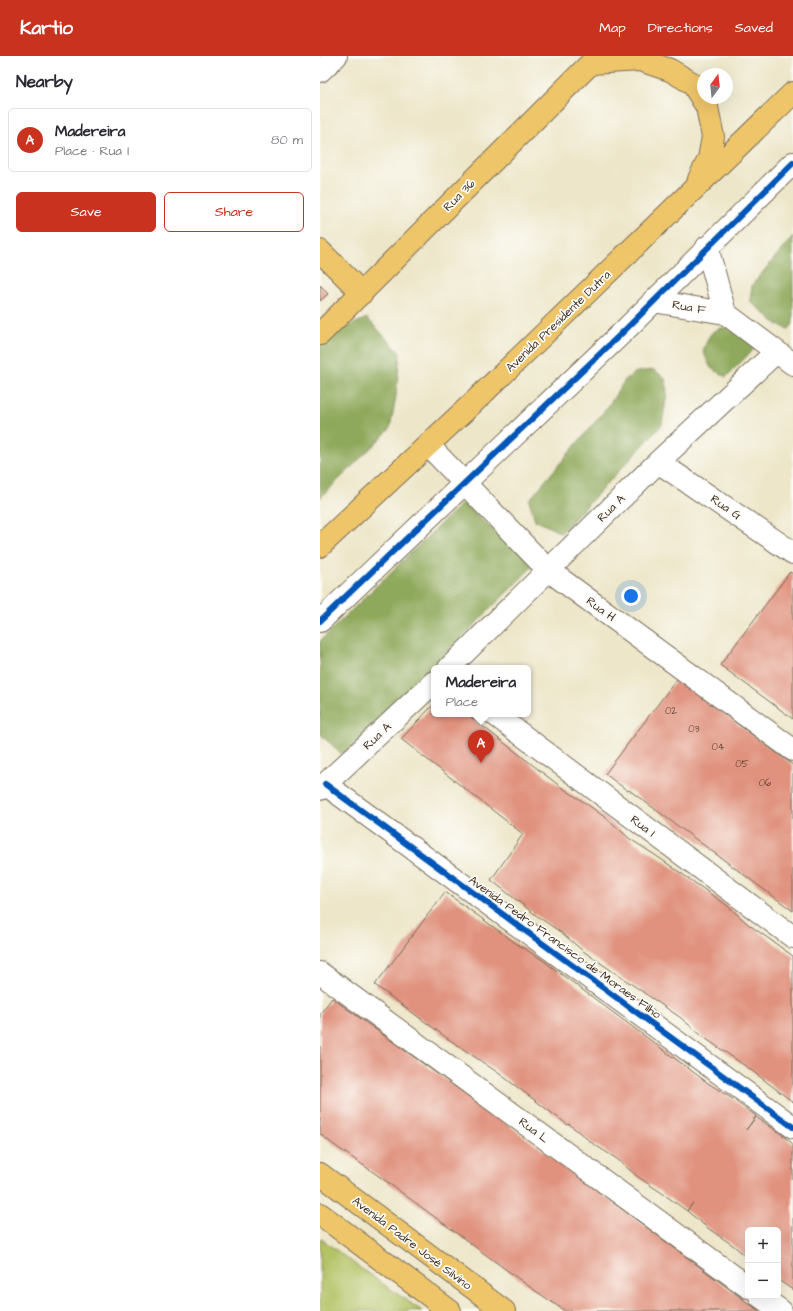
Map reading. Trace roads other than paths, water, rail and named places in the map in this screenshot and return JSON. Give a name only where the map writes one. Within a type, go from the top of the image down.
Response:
[{"type":"main road","points":[[595,60],[640,60],[670,70],[692,83],[707,107],[713,137],[709,159],[694,189]]},
{"type":"main road","name":"Rua 36","points":[[320,334],[595,60]]},
{"type":"main road","name":"Avenida Presidente Dutra","points":[[320,546],[482,395],[793,93]]},
{"type":"main road","points":[[320,251],[362,293]]},
{"type":"main road","name":"Avenida Padre José Silvino","points":[[320,1174],[504,1311]]},
{"type":"main road","points":[[320,1214],[450,1311]]},
{"type":"street","points":[[320,71],[336,56]]},
{"type":"street","points":[[320,621],[654,301],[793,163]]},
{"type":"street","name":"Rua F","points":[[707,247],[725,313]]},
{"type":"street","name":"Rua F","points":[[654,301],[725,313],[785,358]]},
{"type":"street","name":"Rua A","points":[[452,665],[658,462],[785,358]]},
{"type":"street","name":"Rua H","points":[[428,445],[548,570],[793,750]]},
{"type":"street","name":"Rua G","points":[[658,462],[793,553]]},
{"type":"street","name":"Rua A","points":[[322,787],[431,685]]},
{"type":"street","name":"Rua I","points":[[498,717],[793,937]]},
{"type":"street","name":"Avenida Pedro Francisco de Moraes Filho","points":[[322,787],[793,1127]]},
{"type":"street","name":"Rua L","points":[[320,973],[745,1285]]},
{"type":"street","points":[[764,1299],[780,1311]]},
{"type":"place","name":"Madereira","points":[[481,763]]}]
